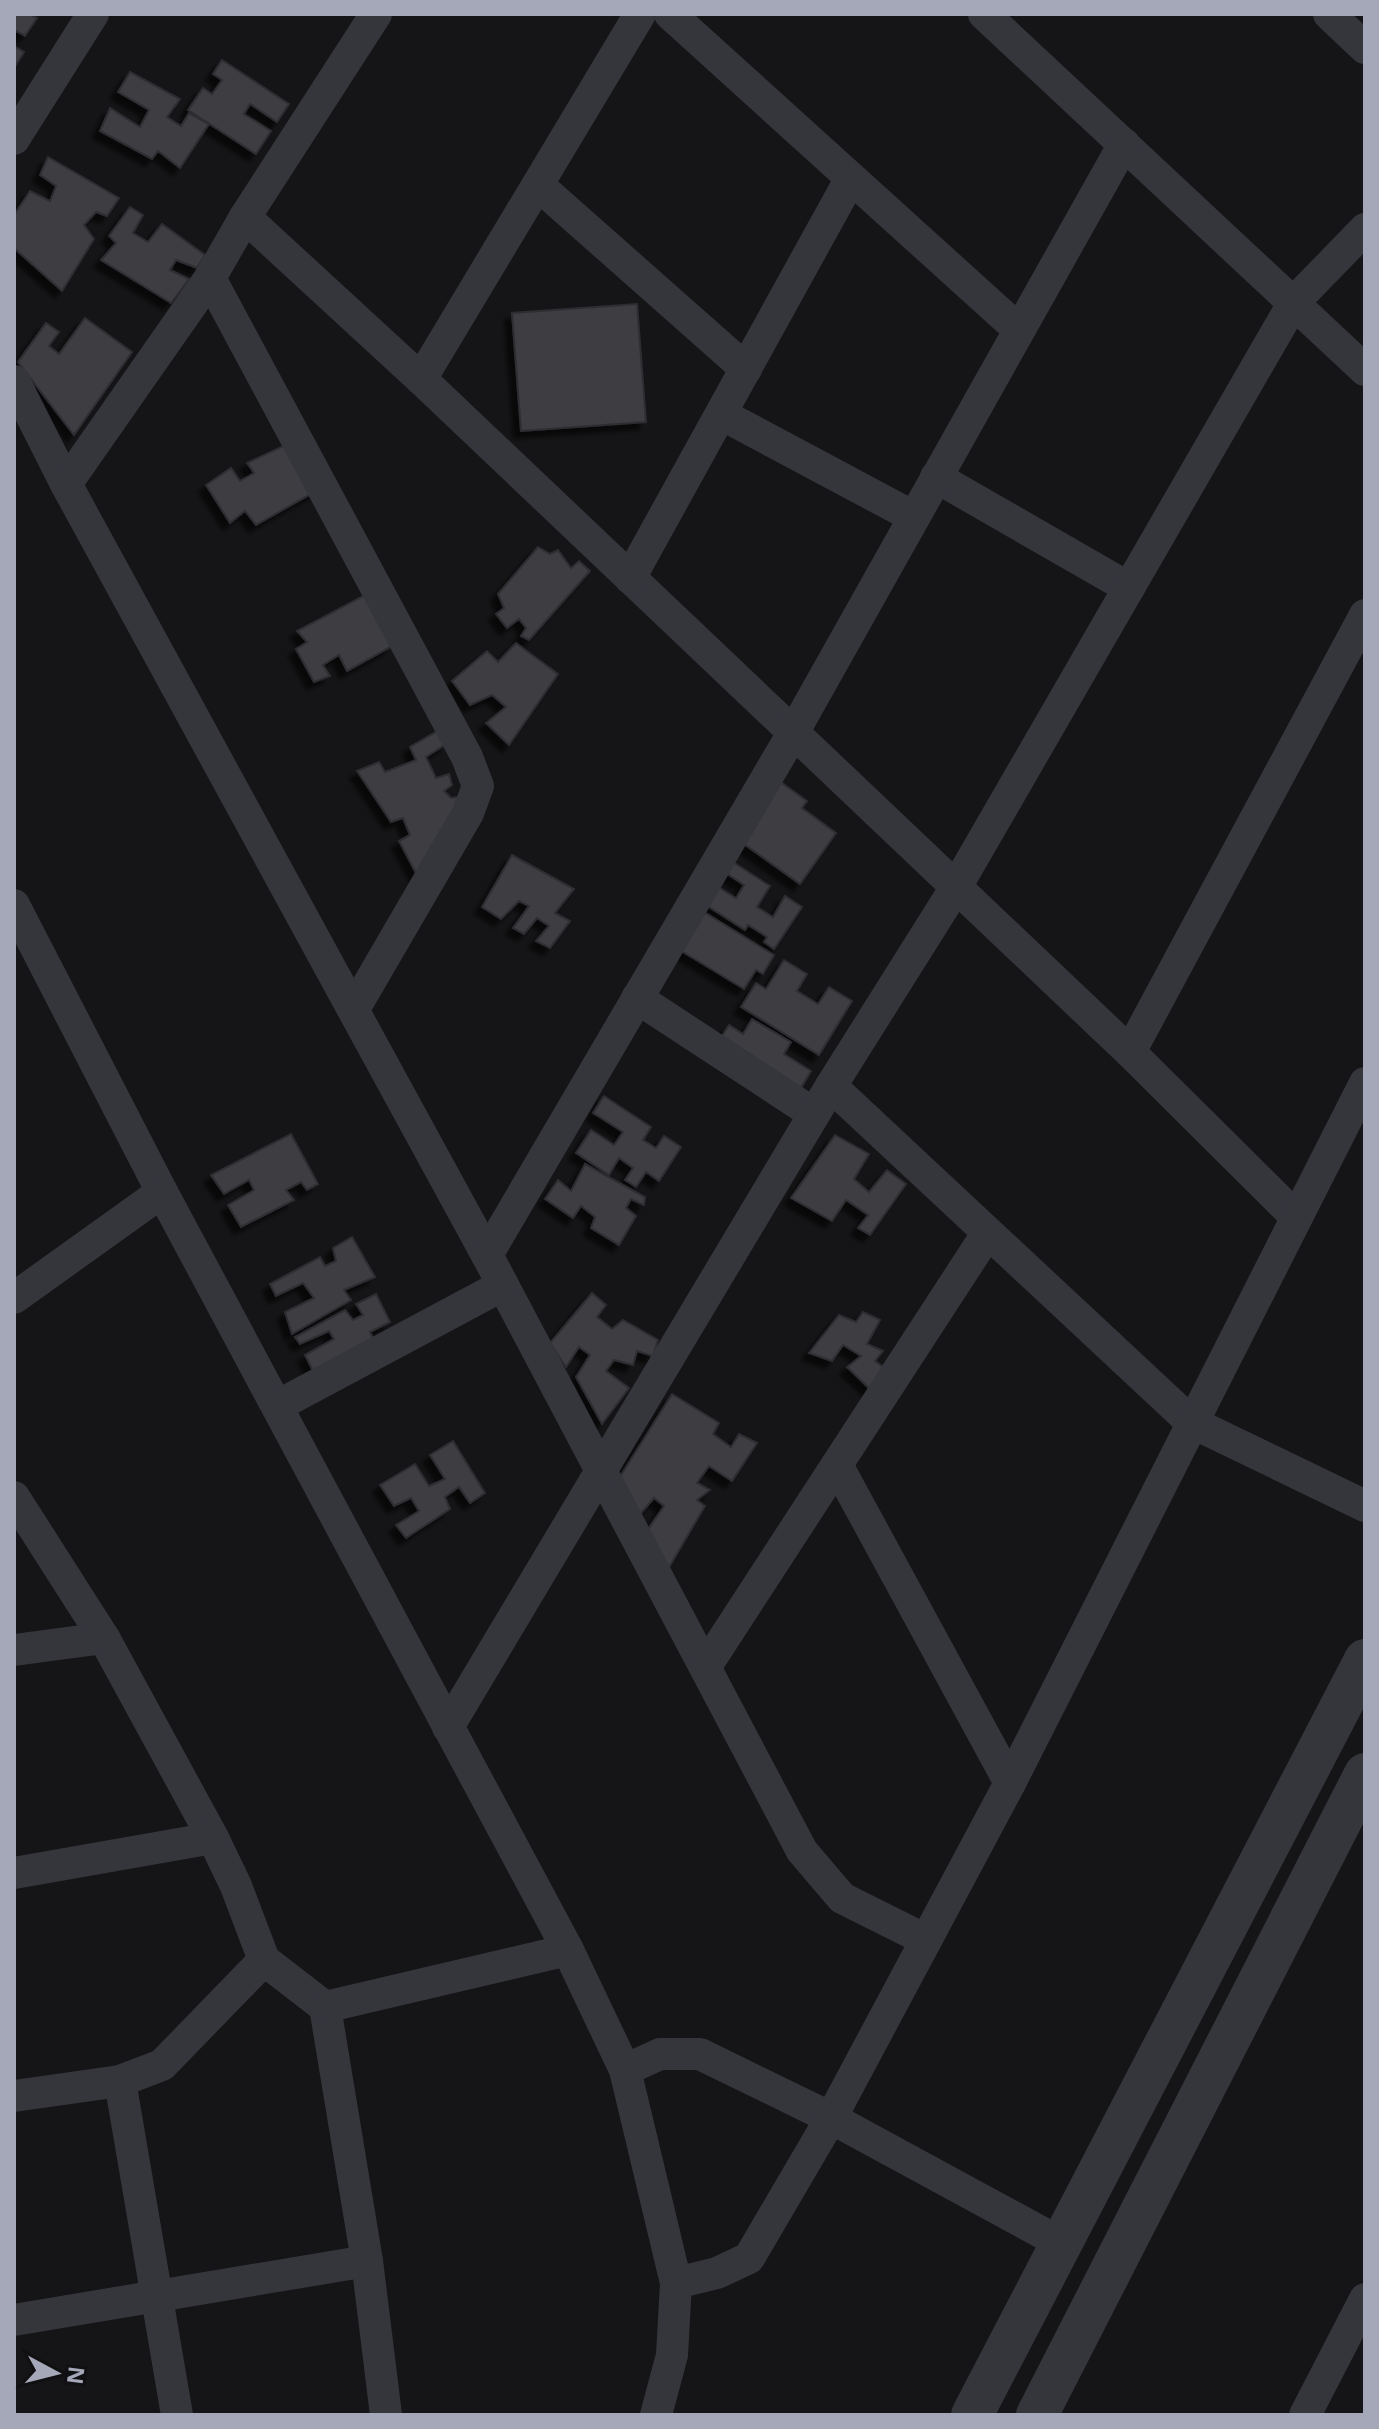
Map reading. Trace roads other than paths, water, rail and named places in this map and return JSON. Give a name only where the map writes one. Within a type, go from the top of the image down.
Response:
[{"type":"street","points":[[14,139],[93,14]]},
{"type":"street","points":[[66,484],[210,278],[245,217],[376,14]]},
{"type":"street","points":[[421,379],[640,14]]},
{"type":"street","points":[[670,14],[1019,330]]},
{"type":"street","points":[[984,14],[1365,370]]},
{"type":"street","points":[[1329,14],[1365,48]]},
{"type":"street","points":[[487,1255],[793,733],[1124,144]]},
{"type":"street","points":[[630,578],[851,178]]},
{"type":"street","points":[[538,185],[746,369]]},
{"type":"street","points":[[245,217],[421,379],[1130,1052],[1296,1217]]},
{"type":"street","points":[[448,1727],[814,1114],[956,887],[1294,302],[1365,229]]},
{"type":"street","points":[[210,278],[467,757],[478,786],[468,813],[354,1009]]},
{"type":"street","points":[[14,381],[66,484],[487,1255],[802,1851],[842,1898],[926,1940]]},
{"type":"street","points":[[721,414],[914,517]]},
{"type":"street","points":[[936,477],[1129,588]]},
{"type":"street","points":[[1130,1052],[1365,615]]},
{"type":"street","points":[[19,930],[568,1950],[625,2070],[676,2283],[672,2355],[656,2415]]},
{"type":"street","points":[[637,998],[814,1114]]},
{"type":"street","points":[[676,2283],[717,2273],[749,2258],[831,2118],[1010,1783],[1365,1083]]},
{"type":"street","points":[[831,1086],[1191,1422],[1365,1506]]},
{"type":"street","points":[[14,1298],[162,1192]]},
{"type":"street","points":[[706,1666],[987,1234]]},
{"type":"street","points":[[277,1406],[503,1285]]},
{"type":"street","points":[[837,1465],[1010,1783]]},
{"type":"street","points":[[14,1497],[104,1638],[213,1838],[264,1960],[325,2007],[367,2261],[386,2415]]},
{"type":"street","points":[[14,1650],[104,1638]]},
{"type":"street","points":[[972,2415],[1365,1660]]},
{"type":"street","points":[[1037,2415],[1365,1774]]},
{"type":"street","points":[[14,1873],[213,1838]]},
{"type":"street","points":[[325,2007],[568,1950]]},
{"type":"street","points":[[14,2096],[120,2081],[162,2065],[264,1960]]},
{"type":"street","points":[[625,2070],[660,2054],[700,2054],[831,2118],[1061,2243]]},
{"type":"street","points":[[120,2081],[160,2296],[177,2415]]},
{"type":"street","points":[[14,2320],[367,2261]]},
{"type":"street","points":[[1305,2415],[1365,2299]]}]
